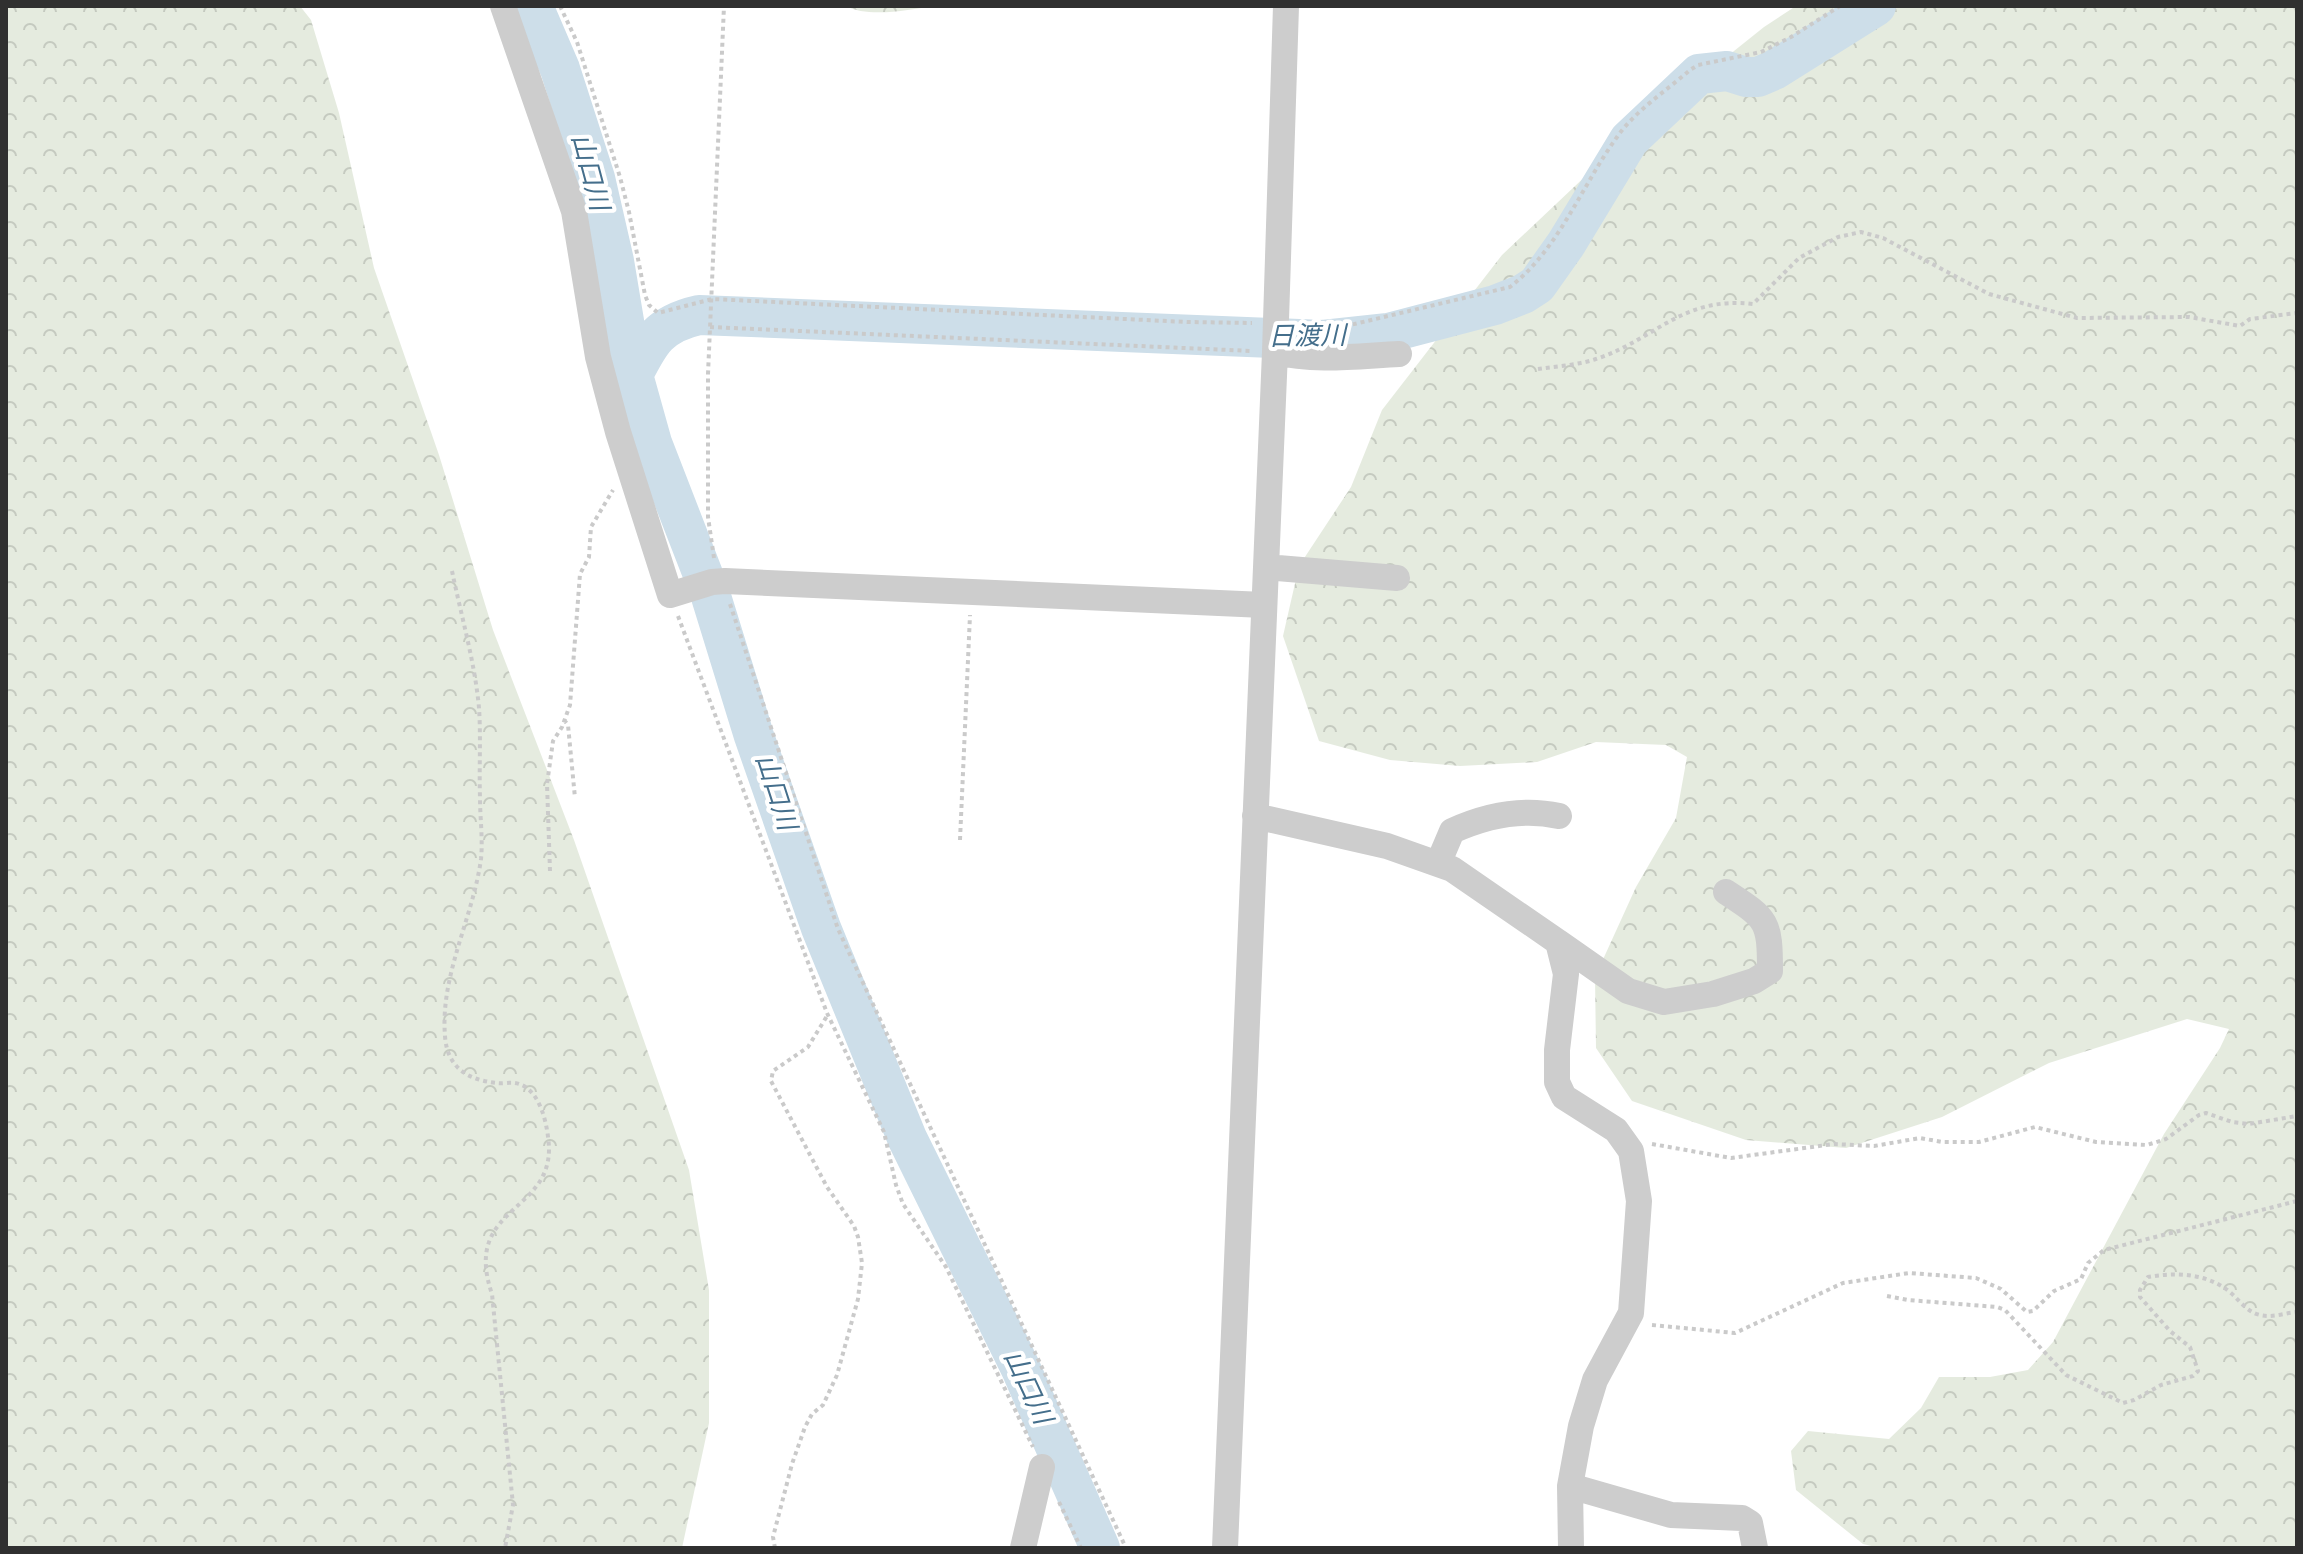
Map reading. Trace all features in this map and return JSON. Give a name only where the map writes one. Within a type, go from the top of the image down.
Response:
[{"type":"street","points":[[503,6],[574,211],[598,357],[630,469],[673,594],[718,582],[1264,605]]},
{"type":"street","points":[[1225,1548],[1286,6]]},
{"type":"street","points":[[1275,337],[1294,357],[1399,354]]},
{"type":"street","points":[[1266,567],[1397,578]]},
{"type":"street","points":[[1438,864],[1452,831],[1478,819],[1538,811],[1559,816]]},
{"type":"street","points":[[1255,816],[1387,846],[1452,869],[1628,991],[1664,1002],[1713,994],[1754,981],[1770,971],[1770,940],[1761,915],[1726,892]]},
{"type":"street","points":[[1558,942],[1566,974],[1557,1050],[1557,1082],[1564,1097],[1616,1130],[1631,1151],[1639,1201],[1631,1313],[1595,1380],[1581,1426],[1570,1486],[1571,1548]]},
{"type":"street","points":[[1023,1548],[1042,1467]]},
{"type":"street","points":[[1570,1486],[1671,1515],[1742,1518],[1750,1523],[1755,1548]]},
{"type":"path","points":[[560,6],[577,42],[620,177],[649,305],[658,313],[712,301],[1187,322],[1275,337]]},
{"type":"path","points":[[724,6],[710,324],[708,517],[718,582],[732,611],[838,929],[1126,1548]]},
{"type":"path","points":[[710,324],[1275,337],[1346,326],[1510,287],[1530,272],[1545,253],[1618,135],[1690,70],[1698,65],[1761,52],[1840,6]]},
{"type":"path","points":[[1538,369],[1597,359],[1689,311],[1710,304],[1753,304],[1799,258],[1838,237],[1861,232],[1883,238],[1989,294],[2077,318],[2189,317],[2240,326],[2250,319],[2297,313]]},
{"type":"path","points":[[550,871],[547,784],[553,741],[570,705],[580,574],[589,557],[591,527],[607,498],[630,469]]},
{"type":"path","points":[[452,571],[479,706],[481,859],[445,1009],[447,1052],[459,1071],[479,1081],[516,1083],[529,1090],[542,1111],[548,1131],[549,1158],[540,1182],[489,1237],[485,1255],[485,1275],[492,1294],[513,1505],[505,1548]]},
{"type":"path","points":[[960,840],[971,593]]},
{"type":"path","points":[[673,594],[828,1015],[884,1132],[903,1204],[946,1267],[1081,1548]]},
{"type":"path","points":[[564,720],[568,725],[575,798]]},
{"type":"path","points":[[775,1548],[773,1537],[792,1464],[805,1427],[812,1414],[823,1405],[837,1375],[859,1289],[861,1249],[854,1226],[827,1187],[771,1081],[773,1071],[808,1047],[828,1015]]},
{"type":"path","points":[[1622,1138],[1731,1158],[1834,1144],[1874,1146],[1920,1138],[1942,1142],[1979,1142],[2035,1127],[2096,1142],[2147,1145],[2166,1139],[2206,1113],[2239,1124],[2297,1116]]},
{"type":"path","points":[[1626,1322],[1735,1333],[1843,1283],[1909,1273],[1976,1278],[2001,1289],[2027,1312],[2033,1311],[2054,1291],[2081,1279],[2088,1263],[2104,1250],[2297,1201]]},
{"type":"path","points":[[1887,1296],[1988,1305],[2005,1310],[2066,1375],[2123,1403],[2161,1385],[2193,1376],[2198,1371],[2190,1347],[2170,1331],[2140,1297],[2140,1290],[2148,1277],[2172,1273],[2205,1279],[2223,1287],[2255,1314],[2268,1316],[2297,1312]]},
{"type":"green space","points":[[6,6],[300,6],[311,20],[339,113],[374,268],[439,455],[493,630],[574,840],[689,1170],[709,1290],[709,1423],[682,1548],[6,1548]]},
{"type":"green space","points":[[846,6],[933,6],[865,12]]},
{"type":"green space","points":[[1796,6],[2297,6],[2297,1548],[1880,1548],[1863,1544],[1796,1490],[1791,1451],[1808,1431],[1889,1439],[1921,1408],[1939,1377],[1990,1377],[2028,1370],[2053,1342],[2164,1134],[2229,1029],[2187,1019],[2049,1063],[1942,1117],[1846,1148],[1746,1140],[1632,1101],[1596,1048],[1595,977],[1636,887],[1676,818],[1687,757],[1666,745],[1596,742],[1537,762],[1460,766],[1390,760],[1319,741],[1283,636],[1299,566],[1351,487],[1382,410],[1502,255],[1629,135],[1764,27]]},
{"type":"waterway","name":"山口川","points":[[533,6],[560,69],[595,178],[614,261],[633,375],[652,443],[709,590],[754,736],[821,928],[907,1138],[1021,1369],[1100,1548]]},
{"type":"waterway","name":"日渡川","points":[[633,375],[657,336],[674,323],[699,315],[1323,340],[1388,333],[1495,305],[1537,285],[1566,244],[1629,140],[1699,74],[1727,71],[1758,77],[1876,6]]}]
